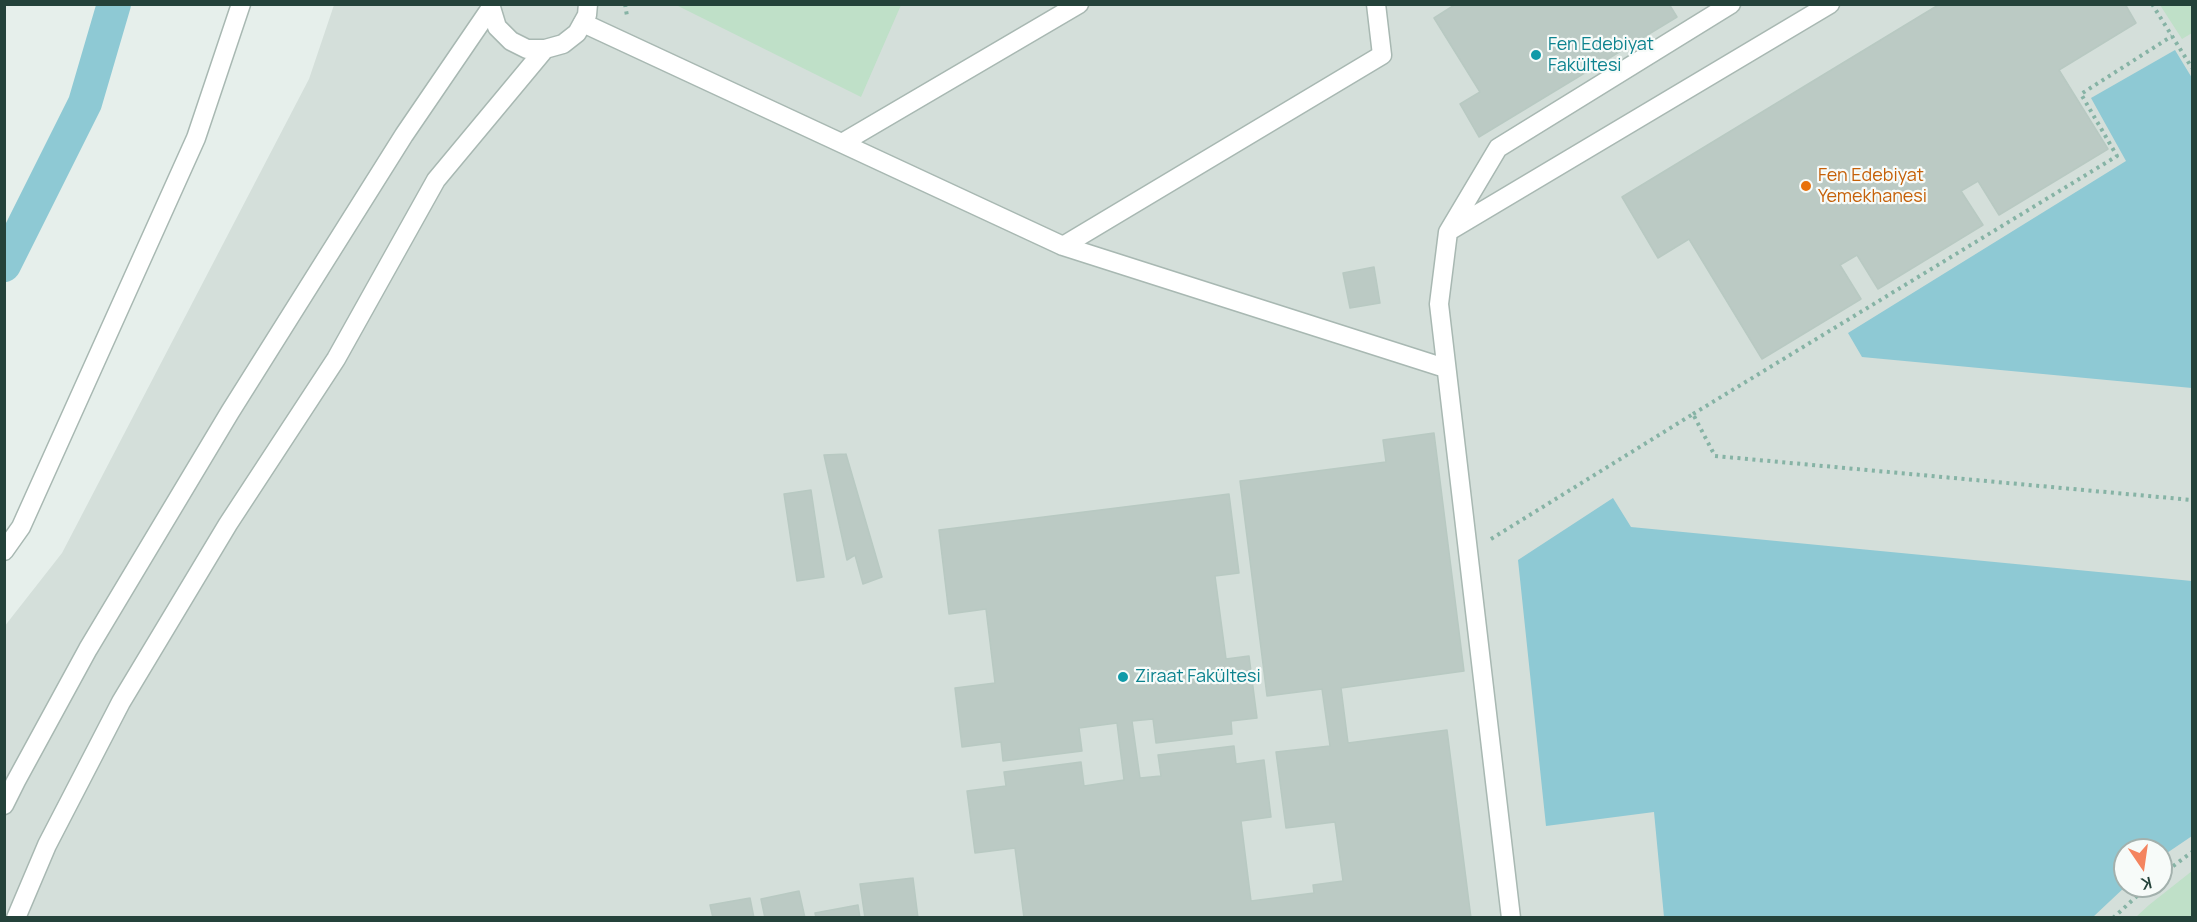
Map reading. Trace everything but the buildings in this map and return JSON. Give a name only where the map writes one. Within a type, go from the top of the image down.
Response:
[{"type":"street","points":[[4,551],[21,527],[196,138],[241,4]]},
{"type":"street","points":[[490,7],[497,27],[511,41],[527,49],[545,50],[563,44],[576,33],[587,15],[588,4]]},
{"type":"street","points":[[842,143],[1079,4]]},
{"type":"street","points":[[1063,246],[1382,55],[1376,4]]},
{"type":"street","points":[[1511,918],[1438,304],[1448,232],[1498,148],[1731,4]]},
{"type":"street","points":[[1448,232],[1830,4]]},
{"type":"street","points":[[4,805],[88,649],[230,412],[404,135],[490,7]]},
{"type":"street","points":[[583,22],[1063,246],[1445,368]]},
{"type":"street","points":[[16,918],[47,845],[121,702],[228,524],[336,358],[436,180],[545,50]]},
{"type":"path","points":[[2152,4],[2193,68]]},
{"type":"path","points":[[1468,553],[2117,156],[2080,94],[2172,36]]},
{"type":"path","points":[[1693,414],[1715,456],[2193,500]]},
{"type":"path","points":[[2173,866],[2193,852]]},
{"type":"path","points":[[2113,918],[2135,898]]},
{"type":"shaded area","points":[[334,5],[2192,5],[2192,917],[5,917],[4,627],[62,553],[309,79]]},
{"type":"green space","points":[[676,5],[901,5],[861,97]]},
{"type":"green space","points":[[2160,5],[2192,5],[2192,33],[2182,39]]},
{"type":"green space","points":[[2192,871],[2192,917],[2136,917],[2158,898],[2173,898],[2173,886]]},
{"type":"water","points":[[2175,50],[2192,78],[2192,388],[1862,357],[1848,333],[2126,161],[2091,98]]},
{"type":"water","points":[[1613,498],[1631,527],[2192,581],[2192,836],[2173,849],[2173,838],[2113,838],[2113,898],[2093,917],[1664,917],[1654,812],[1546,826],[1518,560]]},
{"type":"waterway","points":[[4,265],[85,103],[114,4]]},
{"type":"place","name":"Fen Edebiyat Fakültesi","points":[[1536,55]]},
{"type":"place","name":"Fen Edebiyat Yemekhanesi","points":[[1806,186]]},
{"type":"place","name":"Ziraat Fakültesi","points":[[1123,677]]}]
